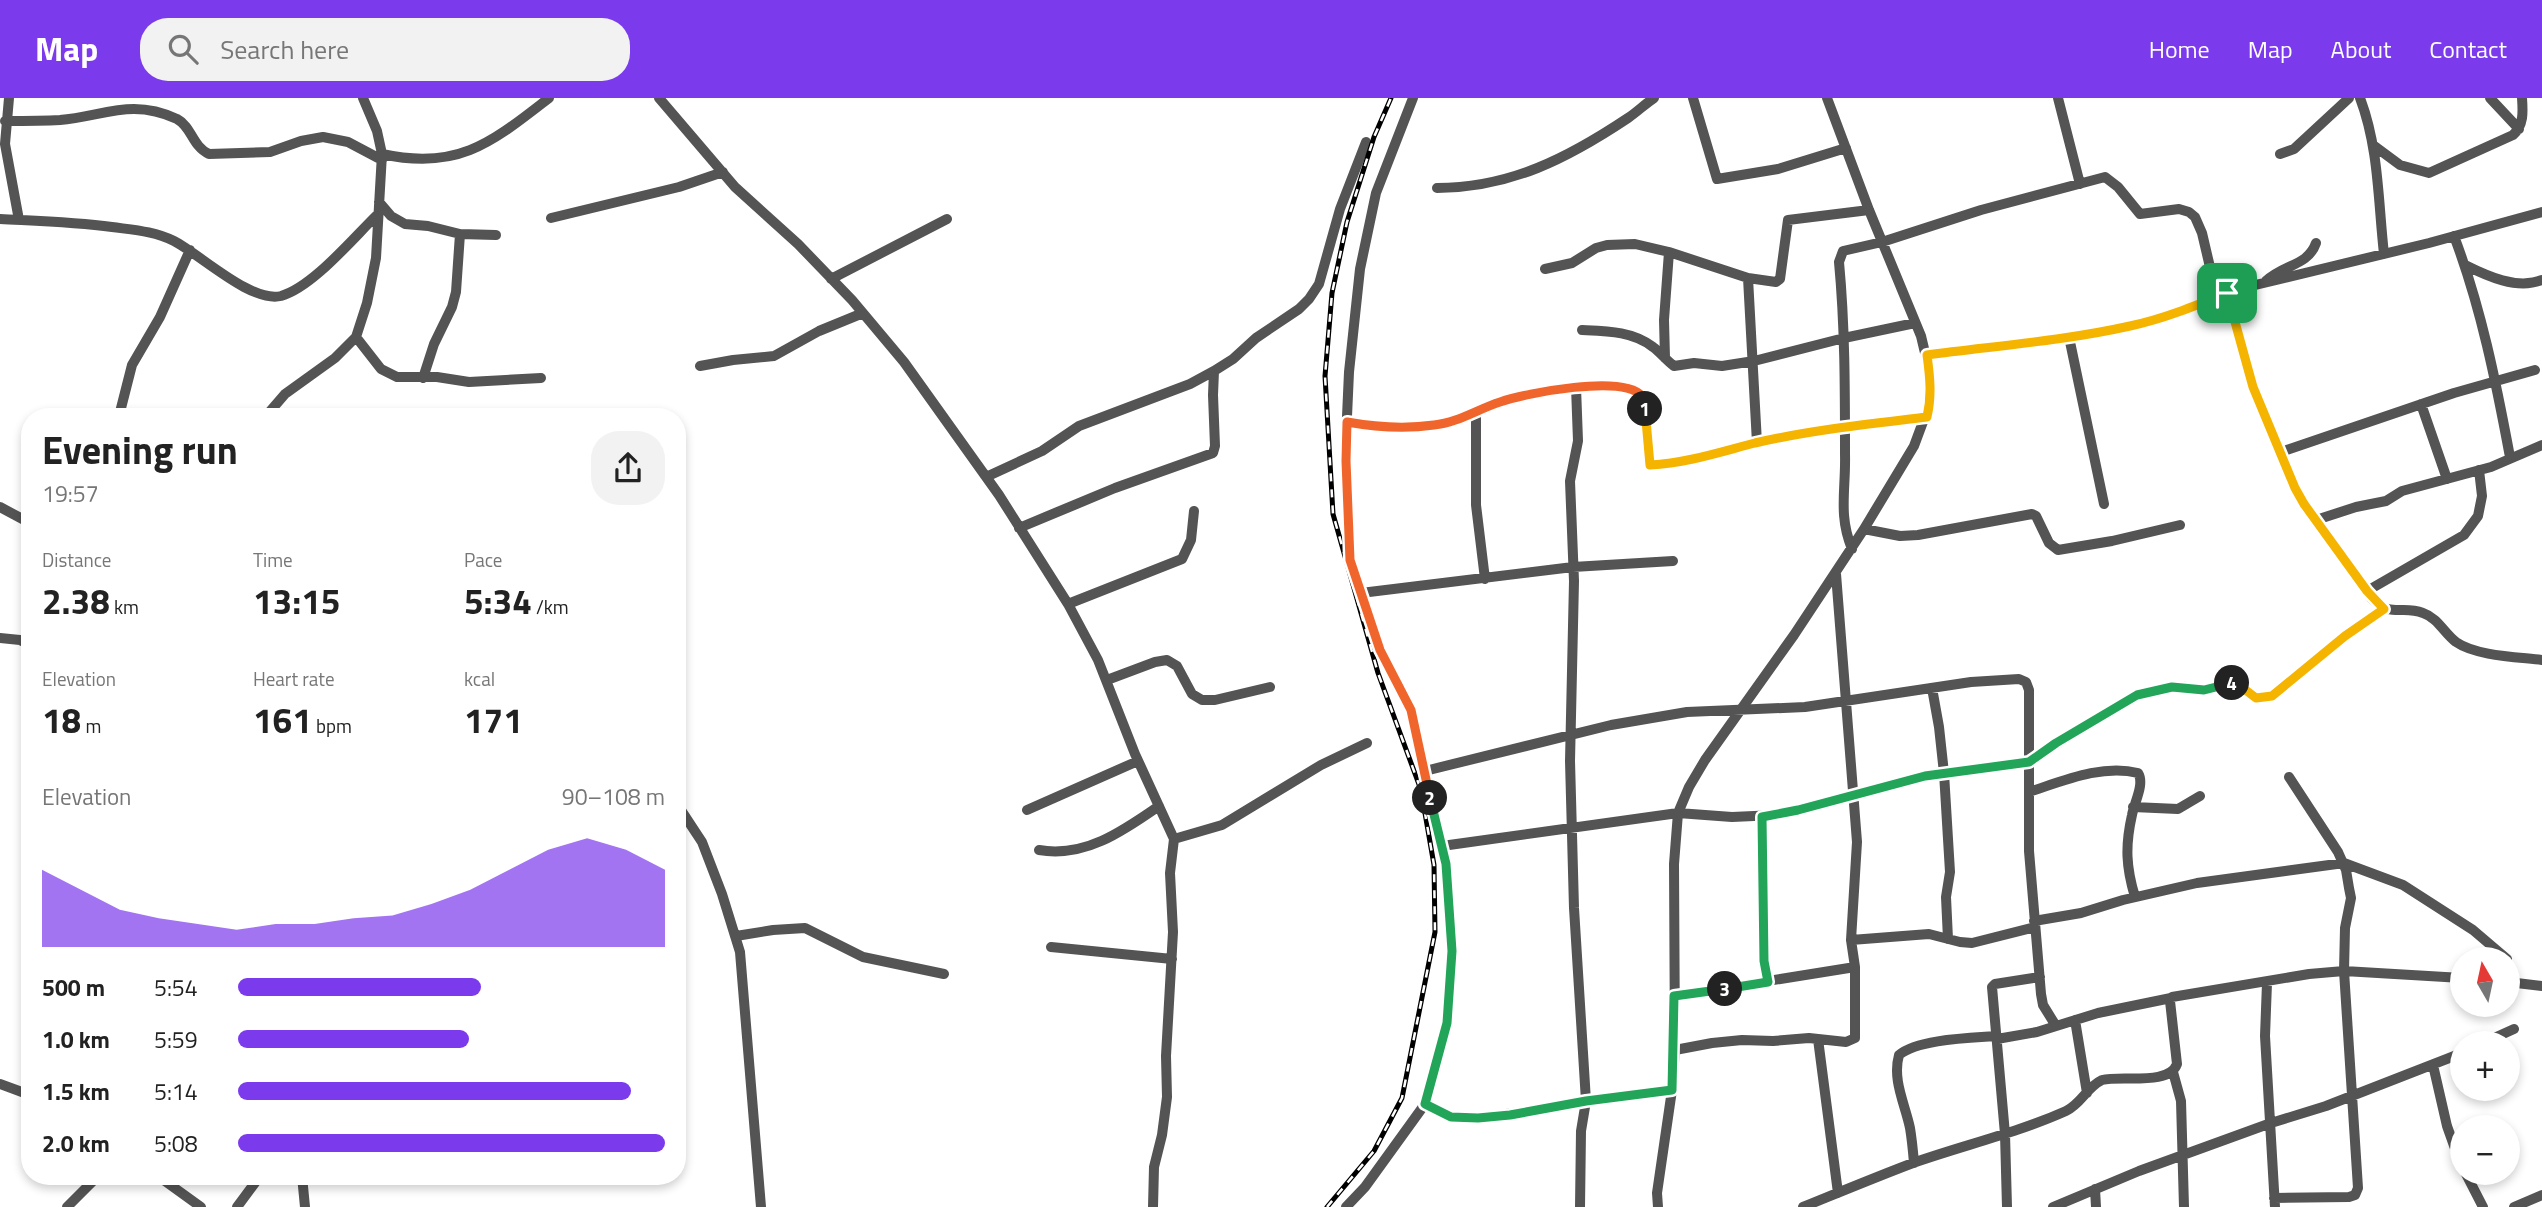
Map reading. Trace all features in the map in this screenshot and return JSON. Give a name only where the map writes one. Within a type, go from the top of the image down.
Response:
[{"type":"street","points":[[9,98],[5,121],[7,162],[19,220]]},
{"type":"street","points":[[273,408],[285,394],[335,358],[356,337],[374,274],[382,157],[377,131],[363,98]]},
{"type":"street","points":[[5,121],[60,120],[130,107],[181,121],[200,150],[209,154],[270,152],[323,137],[348,142],[382,157],[431,159],[463,155],[506,131],[549,98]]},
{"type":"street","points":[[659,98],[734,187],[798,244],[863,313],[918,381],[986,477],[1068,604],[1107,680],[1138,761],[1174,839],[1170,873],[1173,905],[1166,1056],[1167,1097],[1154,1167],[1153,1207]]},
{"type":"street","points":[[1346,1207],[1365,1187],[1425,1104],[1447,1023],[1450,984],[1450,905],[1442,846],[1425,771],[1407,700],[1380,650],[1350,560],[1347,422],[1349,372],[1360,269],[1376,193],[1413,98]]},
{"type":"street","points":[[1437,188],[1482,185],[1535,171],[1628,118],[1654,98]]},
{"type":"street","points":[[1693,98],[1717,179],[1778,169],[1846,148]]},
{"type":"street","points":[[1658,1207],[1657,1193],[1675,1050],[1674,864],[1678,813],[1704,760],[1836,574],[1864,530],[1914,446],[1927,417],[1930,402],[1931,378],[1927,355],[1827,98]]},
{"type":"street","points":[[2059,98],[2080,184]]},
{"type":"street","points":[[2280,154],[2294,149],[2349,98]]},
{"type":"street","points":[[2360,98],[2373,145],[2384,254]]},
{"type":"street","points":[[2490,98],[2519,129]]},
{"type":"street","points":[[2373,145],[2400,165],[2429,173],[2502,140],[2519,129],[2522,121],[2522,98]]},
{"type":"street","points":[[986,477],[1042,451],[1079,426],[1189,384],[1214,371],[1298,309],[1316,290],[1322,277],[1340,209],[1366,142]]},
{"type":"street","points":[[551,218],[679,187],[723,172]]},
{"type":"street","points":[[1852,549],[1843,522],[1845,427],[1840,255],[1843,251],[1882,242],[1953,218],[2098,177],[2108,178],[2137,212],[2143,215],[2172,209],[2189,212],[2199,224],[2253,387],[2295,488],[2367,591],[2384,609]]},
{"type":"street","points":[[379,208],[405,224],[439,228],[460,234],[496,235]]},
{"type":"street","points":[[0,219],[69,221],[160,234],[190,250],[243,286],[267,297],[289,293],[330,264],[379,208]]},
{"type":"street","points":[[1545,269],[1573,263],[1596,248],[1620,243],[1669,252],[1768,282],[1780,279],[1787,223],[1791,219],[1869,210]]},
{"type":"street","points":[[1927,355],[2132,326],[2264,283],[2542,212]]},
{"type":"street","points":[[831,279],[947,219]]},
{"type":"street","points":[[423,378],[456,292],[460,234]]},
{"type":"street","points":[[2454,236],[2465,265],[2496,380],[2510,457]]},
{"type":"street","points":[[2264,283],[2281,269],[2308,258],[2316,243]]},
{"type":"street","points":[[121,408],[135,359],[160,317],[190,250]]},
{"type":"street","points":[[1665,358],[1664,320],[1669,252]]},
{"type":"street","points":[[2465,265],[2510,282],[2522,284],[2542,280]]},
{"type":"street","points":[[1748,278],[1757,443]]},
{"type":"street","points":[[700,366],[774,356],[819,331],[863,313]]},
{"type":"street","points":[[1582,330],[1630,335],[1651,345],[1670,363],[1678,366],[1694,363],[1722,366],[1915,323]]},
{"type":"street","points":[[356,337],[389,374],[406,378],[470,382],[541,378]]},
{"type":"street","points":[[2069,337],[2104,504]]},
{"type":"street","points":[[2281,452],[2421,404],[2535,370]]},
{"type":"street","points":[[1019,528],[1115,488],[1213,453],[1214,371]]},
{"type":"street","points":[[1347,422],[1384,426],[1434,425],[1513,398],[1576,387],[1618,387],[1639,392],[1642,396],[1650,465],[1695,460],[1757,443],[1845,427],[1927,417]]},
{"type":"street","points":[[1576,387],[1578,441],[1570,481],[1573,567],[1571,735],[1574,908],[1586,1101],[1581,1131],[1580,1207]]},
{"type":"street","points":[[2421,404],[2448,479]]},
{"type":"street","points":[[1476,411],[1476,505],[1485,579]]},
{"type":"street","points":[[2316,520],[2356,507],[2386,502],[2402,491],[2479,470],[2542,445]]},
{"type":"street","points":[[2367,591],[2464,535],[2478,516],[2482,496],[2479,470]]},
{"type":"street","points":[[0,507],[21,518]]},
{"type":"street","points":[[1068,604],[1182,559],[1191,540],[1194,511]]},
{"type":"street","points":[[1864,530],[1918,536],[2032,514],[2036,516],[2049,543],[2057,550],[2112,541],[2180,525]]},
{"type":"street","points":[[1361,593],[1573,567],[1673,561]]},
{"type":"street","points":[[1675,1050],[1712,1043],[1818,1039],[1846,1042],[1855,1038],[1855,967],[1851,940],[1857,842],[1836,574]]},
{"type":"street","points":[[1442,846],[1678,813],[1762,817],[1944,773],[2029,762],[2117,706],[2144,693],[2180,686],[2204,690],[2230,682],[2239,685],[2256,698],[2272,696],[2345,636],[2384,609],[2423,613],[2437,621],[2454,640],[2473,649],[2542,660]]},
{"type":"street","points":[[0,638],[21,640]]},
{"type":"street","points":[[1107,680],[1167,660],[1177,666],[1192,694],[1202,700],[1215,700],[1270,687]]},
{"type":"street","points":[[1425,771],[1611,725],[1687,712],[1805,707],[1932,688],[2019,679],[2026,682],[2029,690],[2029,851],[2034,924],[2043,1005],[2056,1027]]},
{"type":"street","points":[[1932,688],[1944,773],[1950,873],[1946,897],[1948,939]]},
{"type":"street","points":[[1174,839],[1222,825],[1321,765],[1367,743]]},
{"type":"street","points":[[1027,810],[1138,761]]},
{"type":"street","points":[[2029,792],[2103,771],[2133,771],[2141,776],[2133,807],[2126,858],[2134,897]]},
{"type":"street","points":[[2267,983],[2265,1036],[2274,1202],[2341,1198],[2355,1201],[2358,1188],[2344,971],[2345,928],[2351,898],[2344,863],[2289,777]]},
{"type":"street","points":[[2133,807],[2178,809],[2200,796]]},
{"type":"street","points":[[1040,850],[1056,853],[1071,851],[1107,840],[1159,806]]},
{"type":"street","points":[[1762,817],[1764,961],[1768,982]]},
{"type":"street","points":[[686,822],[706,852],[736,936],[743,966],[761,1207]]},
{"type":"street","points":[[1851,940],[1919,933],[1972,943],[2134,897],[2197,883],[2344,863],[2403,885],[2473,930],[2493,947]]},
{"type":"street","points":[[736,936],[805,928],[863,957],[944,974]]},
{"type":"street","points":[[1051,947],[1172,958]]},
{"type":"street","points":[[1674,996],[1855,967]]},
{"type":"street","points":[[1914,1163],[1909,1126],[1899,1091],[1897,1062],[1899,1055],[1915,1047],[2056,1027],[2106,1011],[2309,974],[2344,971],[2450,977]]},
{"type":"street","points":[[2007,1207],[2005,1134],[1993,984],[2040,977]]},
{"type":"street","points":[[2520,983],[2542,986]]},
{"type":"street","points":[[1803,1207],[1827,1202],[1838,1193],[1914,1163],[2065,1112],[2078,1104],[2102,1080],[2149,1079],[2173,1072],[2177,1064],[2171,998]]},
{"type":"street","points":[[2076,1020],[2087,1093]]},
{"type":"street","points":[[2508,1031],[2514,1028]]},
{"type":"street","points":[[1818,1039],[1838,1193]]},
{"type":"street","points":[[2053,1207],[2450,1058]]},
{"type":"street","points":[[2433,1065],[2450,1134]]},
{"type":"street","points":[[2173,1072],[2181,1101],[2184,1207]]},
{"type":"street","points":[[0,1084],[21,1092]]},
{"type":"street","points":[[1425,1104],[1451,1117],[1463,1119],[1510,1115],[1586,1101],[1672,1090]]},
{"type":"street","points":[[67,1207],[89,1185]]},
{"type":"street","points":[[170,1185],[201,1207]]},
{"type":"street","points":[[237,1207],[253,1185]]},
{"type":"street","points":[[303,1185],[305,1207]]},
{"type":"street","points":[[2472,1185],[2483,1207]]},
{"type":"street","points":[[2095,1189],[2096,1207]]},
{"type":"street","points":[[2518,1206],[2542,1195]]},
{"type":"railway","points":[[1327,1207],[1374,1151],[1402,1098],[1435,932],[1434,865],[1421,790],[1378,673],[1333,514],[1325,376],[1332,293],[1347,222],[1374,137],[1391,98]]},
{"type":"route","points":[[2227,293],[2253,387],[2295,488],[2372,599],[2384,609],[2345,636],[2272,696],[2256,698],[2239,685],[2230,682],[2204,690],[2180,686],[2144,693],[2117,706],[2029,762],[1925,776],[1762,817],[1764,961],[1768,982],[1674,996],[1675,1050],[1672,1090],[1586,1101],[1510,1115],[1463,1119],[1451,1117],[1425,1104],[1447,1023],[1452,951],[1446,864],[1411,710],[1380,650],[1350,560],[1347,422],[1384,426],[1434,425],[1530,394],[1576,387],[1618,387],[1632,389],[1642,396],[1650,465],[1685,462],[1757,443],[1845,427],[1927,417],[1931,378],[1927,355],[2132,326],[2227,293]]}]
